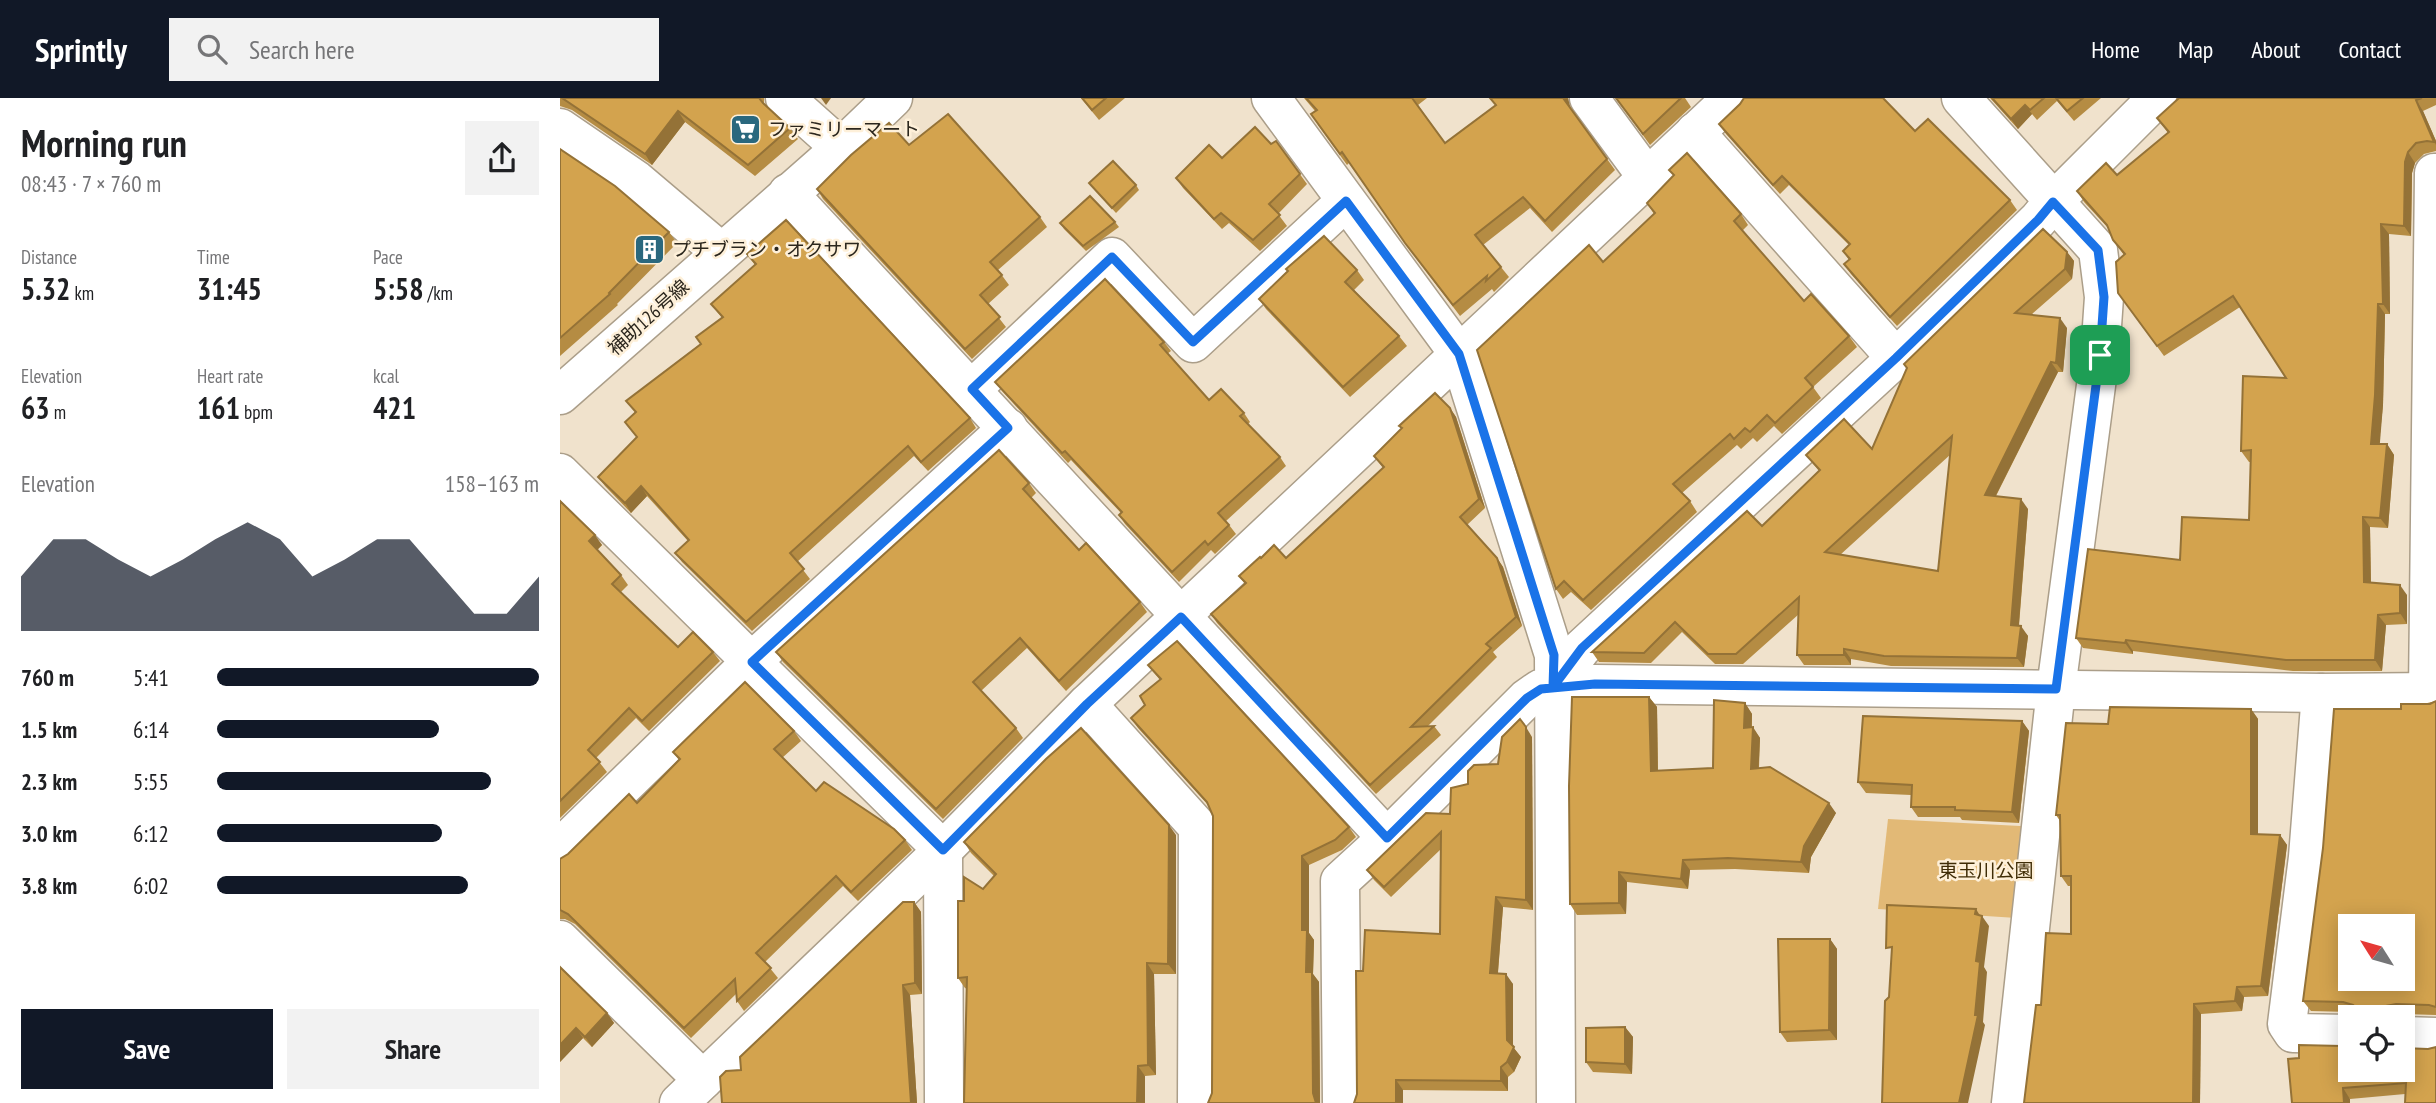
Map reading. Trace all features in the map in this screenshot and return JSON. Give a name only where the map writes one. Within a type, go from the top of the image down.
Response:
[{"type":"street","points":[[785,98],[841,148]]},
{"type":"street","name":"補助126号線","points":[[560,395],[841,148],[893,98]]},
{"type":"street","points":[[1271,98],[1459,354],[1554,655],[1556,1103]]},
{"type":"street","points":[[1589,98],[1647,177]]},
{"type":"street","points":[[560,940],[691,1092],[943,850],[1087,704],[1732,98]]},
{"type":"street","points":[[1961,98],[2098,250],[2104,297],[2100,355],[2056,689],[2011,1103]]},
{"type":"street","points":[[1553,687],[1582,648],[1896,358],[2038,220],[2157,98]]},
{"type":"street","points":[[560,128],[636,180],[721,252]]},
{"type":"street","points":[[1695,132],[1896,358]]},
{"type":"street","points":[[1342,1103],[1340,881],[1387,838],[1527,698],[1541,689],[1595,684],[2432,692],[2436,173]]},
{"type":"street","points":[[788,193],[1387,838]]},
{"type":"street","points":[[972,389],[1112,257],[1193,342],[1346,201]]},
{"type":"street","points":[[567,828],[1008,428]]},
{"type":"street","points":[[560,473],[943,850],[944,1103]]},
{"type":"street","points":[[2321,693],[2308,858],[2287,1024],[2292,1033],[2338,1034]]},
{"type":"street","points":[[1087,704],[1198,827],[1197,1103]]},
{"type":"street","points":[[2415,1036],[2436,1037]]},
{"type":"green space","name":"東玉川公園","points":[[1888,819],[2041,827],[2032,919],[1878,909]]},
{"type":"building","points":[[562,98],[759,98],[790,128],[748,165],[678,111],[645,154]]},
{"type":"building","points":[[1082,98],[1106,98],[1092,110]]},
{"type":"building","points":[[1306,98],[1412,98],[1445,143],[1496,105],[1490,98],[1563,98],[1607,159],[1545,221],[1523,197],[1475,235],[1501,267],[1453,305],[1405,243],[1342,152],[1340,154],[1311,114],[1317,110]]},
{"type":"building","points":[[1616,98],[1681,98],[1643,134]]},
{"type":"building","points":[[1744,98],[1883,98],[1915,131],[1928,119],[2010,200],[1890,317],[1844,264],[1850,259],[1843,251],[1850,244],[1782,176],[1773,185],[1719,124]]},
{"type":"building","points":[[1992,98],[2044,98],[2030,110],[2025,105],[2011,119]]},
{"type":"building","points":[[2056,98],[2083,98],[2067,111]]},
{"type":"building","points":[[2179,98],[2422,98],[2416,100],[2434,142],[2416,143],[2408,152],[2405,162],[2404,226],[2381,224],[2383,304],[2378,304],[2371,444],[2387,444],[2380,518],[2363,517],[2364,582],[2400,585],[2400,613],[2378,615],[2375,660],[2286,660],[2126,640],[2125,643],[2076,638],[2088,549],[2180,560],[2182,517],[2249,520],[2251,450],[2241,451],[2243,376],[2286,378],[2233,296],[2157,346],[2118,293],[2116,262],[2125,254],[2113,240],[2107,225],[2077,191],[2106,163],[2117,175],[2169,132],[2157,118]]},
{"type":"building","points":[[948,114],[1040,217],[990,262],[1002,275],[980,295],[1000,317],[965,349],[817,189],[889,123],[909,145]]},
{"type":"building","points":[[1255,127],[1271,144],[1276,141],[1300,174],[1269,204],[1280,215],[1253,240],[1221,213],[1214,219],[1176,178],[1209,145],[1222,158]]},
{"type":"building","points":[[560,149],[615,186],[669,232],[610,294],[560,338]]},
{"type":"building","points":[[1687,153],[1741,214],[1734,221],[1804,301],[1811,294],[1849,336],[1805,378],[1813,387],[1775,423],[1767,415],[1750,432],[1745,428],[1734,439],[1730,434],[1673,484],[1690,501],[1583,600],[1564,581],[1556,589],[1477,350],[1589,245],[1603,262],[1655,213],[1647,203],[1674,175],[1669,170]]},
{"type":"building","points":[[1113,161],[1136,185],[1112,208],[1089,183]]},
{"type":"building","points":[[1090,196],[1115,222],[1083,246],[1060,223]]},
{"type":"building","points":[[786,220],[970,418],[921,462],[908,446],[790,553],[804,569],[746,622],[675,553],[689,540],[641,486],[625,503],[598,477],[637,437],[625,422],[636,412],[626,401],[701,344],[696,337],[723,317],[711,304],[756,264],[747,254]]},
{"type":"building","points":[[2043,229],[2067,252],[2065,269],[2015,313],[2060,318],[2056,363],[2051,362],[1985,495],[2021,499],[2011,625],[2021,626],[2017,658],[1884,656],[1844,649],[1844,655],[1797,655],[1799,597],[1736,654],[1708,654],[1675,622],[1644,653],[1592,652],[1747,511],[1762,526],[1820,470],[1806,455],[1844,419],[1872,449],[1907,368],[1904,364]],"holes":[[[1952,436],[1938,571],[1825,552]]]},
{"type":"building","points":[[1324,236],[1357,270],[1345,282],[1399,336],[1343,387],[1259,299],[1288,271],[1286,269]]},
{"type":"building","points":[[1105,279],[1164,342],[1160,345],[1209,400],[1221,389],[1244,413],[1240,416],[1280,457],[1218,513],[1229,525],[1208,545],[1205,541],[1172,572],[1119,515],[1122,512],[995,382]]},
{"type":"building","points":[[1435,393],[1450,408],[1479,499],[1460,517],[1497,558],[1516,617],[1486,644],[1491,648],[1411,727],[1434,726],[1370,785],[1211,614],[1246,583],[1239,576],[1274,545],[1286,558],[1384,467],[1374,456],[1402,428],[1399,426]]},
{"type":"building","points":[[999,450],[1029,483],[1023,489],[1079,550],[1086,543],[1140,602],[1059,681],[1020,638],[973,682],[1016,728],[936,809],[776,652]]},
{"type":"building","points":[[560,501],[595,535],[589,541],[621,575],[612,584],[678,647],[693,632],[713,652],[642,721],[629,708],[588,750],[600,762],[560,801]]},
{"type":"building","points":[[1177,641],[1349,827],[1335,840],[1302,856],[1302,930],[1307,930],[1306,972],[1312,972],[1313,1093],[1316,1103],[1208,1103],[1212,1093],[1213,816],[1207,802],[1131,718],[1145,705],[1140,696],[1161,679],[1148,665]]},
{"type":"building","points":[[745,682],[794,731],[774,749],[816,791],[824,782],[894,829],[905,840],[851,892],[836,876],[756,953],[771,968],[737,1001],[735,979],[684,1028],[568,914],[560,910],[560,859],[629,794],[637,803],[680,759],[673,752]]},
{"type":"building","points":[[1572,697],[1649,697],[1651,771],[1713,768],[1714,700],[1745,703],[1744,728],[1753,727],[1751,769],[1770,767],[1829,803],[1804,846],[1801,862],[1728,858],[1683,860],[1681,879],[1619,872],[1619,903],[1570,904],[1569,786]]},
{"type":"building","points":[[2436,701],[2436,1007],[2303,1001],[2323,848],[2334,709],[2401,709],[2401,704],[2430,704]]},
{"type":"building","points":[[2110,707],[2251,709],[2251,834],[2280,835],[2261,986],[2237,987],[2235,1001],[2194,1004],[2193,1103],[2024,1103],[2036,1005],[2041,1005],[2046,933],[2071,934],[2071,876],[2061,876],[2060,815],[2056,815],[2066,723],[2108,724]]},
{"type":"building","points":[[1863,716],[2022,721],[2012,812],[1955,810],[1955,807],[1911,807],[1912,785],[1858,782]]},
{"type":"building","points":[[1520,719],[1526,727],[1526,900],[1496,897],[1490,973],[1506,974],[1507,1040],[1514,1047],[1507,1062],[1501,1067],[1501,1081],[1396,1080],[1396,1103],[1354,1103],[1357,1094],[1356,971],[1363,971],[1365,930],[1440,934],[1441,832],[1384,887],[1367,870],[1426,813],[1450,814],[1451,788],[1468,784],[1468,771],[1474,765],[1498,764],[1502,737]]},
{"type":"building","points":[[1081,728],[1169,825],[1168,964],[1147,963],[1148,1065],[1138,1066],[1137,1103],[964,1103],[967,977],[958,978],[958,901],[964,901],[964,877],[983,889],[996,874],[964,842],[1046,759]]},
{"type":"building","points":[[903,902],[914,902],[915,983],[903,985],[911,1103],[722,1103],[720,1077],[726,1071],[741,1070],[740,1057]]},
{"type":"building","points":[[1887,905],[1976,909],[1975,914],[1982,916],[1976,961],[1980,962],[1975,1015],[1978,1015],[1959,1103],[1882,1103],[1885,1001],[1889,997],[1892,947],[1886,948]]},
{"type":"building","points":[[1778,939],[1830,939],[1829,1030],[1780,1032]]},
{"type":"building","points":[[560,967],[607,1013],[585,1037],[576,1028],[560,1045]]},
{"type":"building","points":[[1625,1027],[1625,1064],[1586,1062],[1586,1028]]},
{"type":"building","points":[[2299,1045],[2338,1046],[2338,1082],[2415,1082],[2415,1048],[2436,1047],[2436,1103],[2405,1103],[2406,1083],[2343,1088],[2344,1103],[2292,1103],[2288,1059],[2299,1058]]},
{"type":"place","name":"ファミリーマート","points":[[745,129]]},
{"type":"place","name":"プチブラン・オクサワ","points":[[649,249]]},
{"type":"route","points":[[1346,201],[1459,354],[1554,655],[1553,687],[1582,648],[1896,358],[2038,220],[2053,202],[2098,250],[2104,297],[2100,355],[2056,689],[1595,684],[1541,689],[1527,698],[1387,838],[1181,617],[1087,704],[943,850],[752,662],[1008,428],[972,389],[1112,257],[1193,342],[1346,201]]}]
